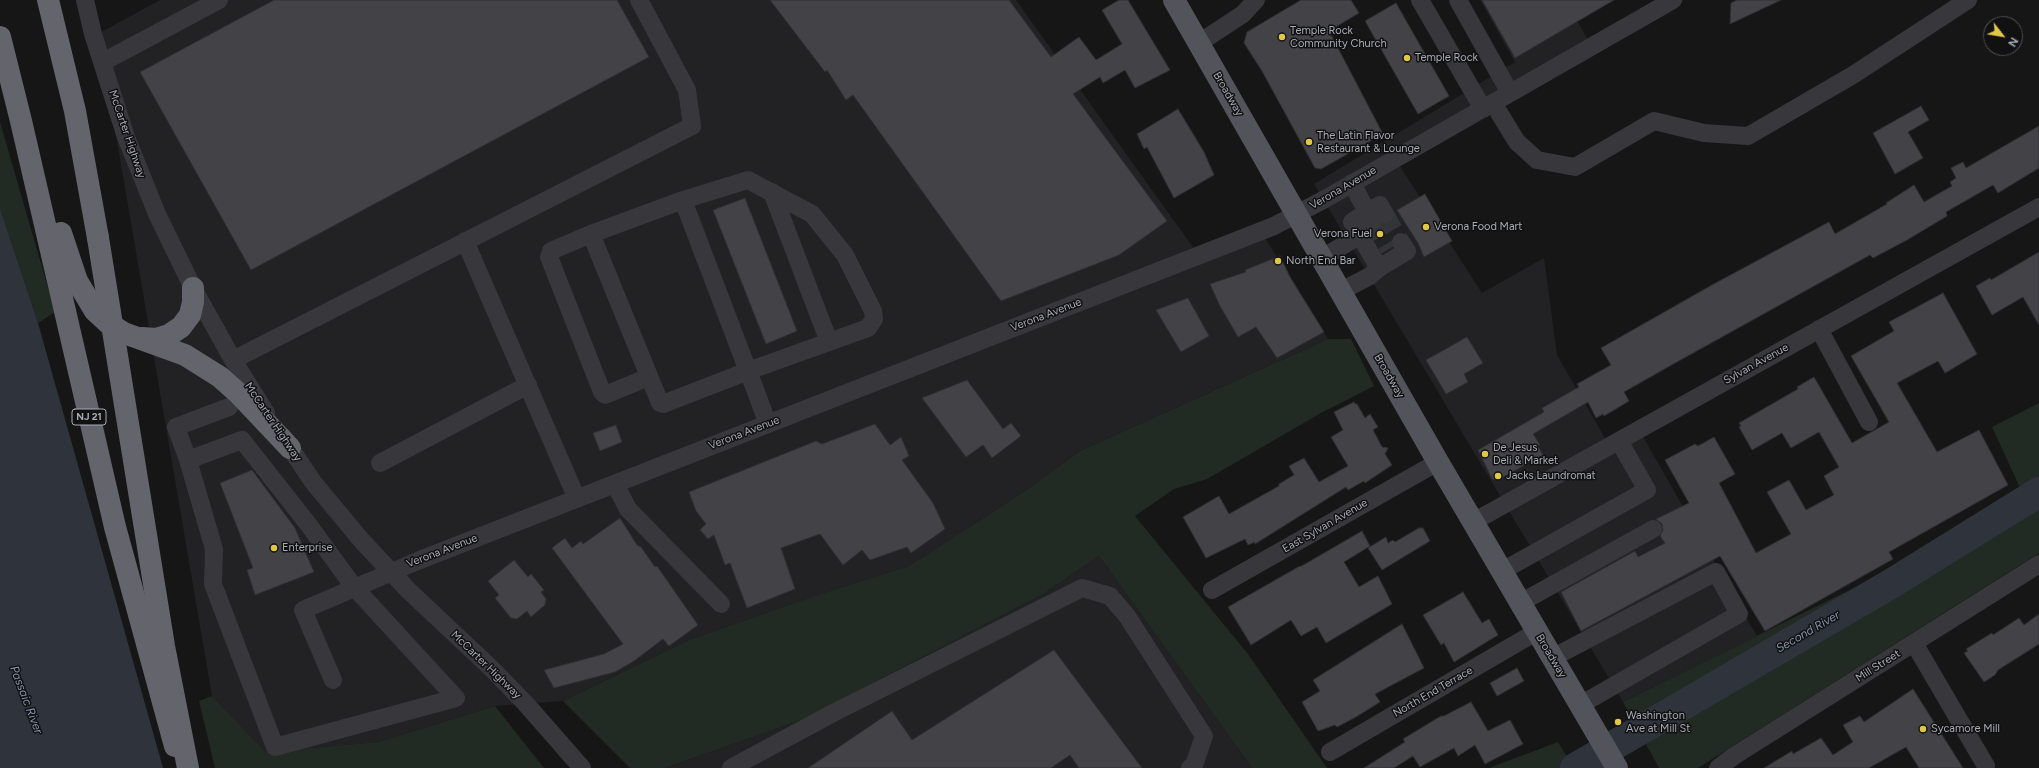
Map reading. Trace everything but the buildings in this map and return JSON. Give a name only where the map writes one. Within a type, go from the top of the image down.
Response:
[{"type":"highway","points":[[48,0],[75,111],[98,238],[165,653],[188,768]]},
{"type":"highway","name":"NJ 21","points":[[0,37],[115,527],[182,768]]},
{"type":"highway","points":[[7,64],[77,281],[95,311],[108,323],[124,333],[185,355],[214,373],[238,393],[290,448]]},
{"type":"highway","points":[[124,333],[156,340],[169,335],[181,327],[190,315],[193,302],[193,288]]},
{"type":"main road","name":"Broadway","points":[[1174,0],[1536,632],[1612,759]]},
{"type":"street","name":"McCarter Highway","points":[[85,0],[93,34],[103,62],[114,102],[140,174],[193,288],[260,405],[313,482],[362,541],[391,572],[492,669],[526,704],[582,768]]},
{"type":"street","points":[[103,62],[219,0]]},
{"type":"street","points":[[233,360],[692,126],[687,90],[639,0]]},
{"type":"street","points":[[1199,43],[1243,14],[1256,0]]},
{"type":"street","points":[[1420,0],[1488,106],[1517,142],[1536,160],[1575,167],[1654,122],[1704,133],[1748,136],[1853,75],[1968,0]]},
{"type":"street","points":[[1458,0],[1510,93]]},
{"type":"street","name":"Verona Avenue","points":[[333,680],[303,610],[391,572],[1272,227],[1297,215],[1673,0]]},
{"type":"street","points":[[592,234],[658,402],[663,404],[748,371],[868,328],[874,319],[873,311],[845,255],[812,214],[748,180],[683,200],[592,234],[551,250],[549,257],[602,392],[605,395],[648,377]]},
{"type":"street","points":[[1352,183],[1375,216],[1352,222],[1379,268]]},
{"type":"street","points":[[772,192],[829,342]]},
{"type":"street","points":[[683,200],[768,424]]},
{"type":"street","name":"Sylvan Avenue","points":[[1473,522],[2039,206]]},
{"type":"street","points":[[1322,258],[1360,236]]},
{"type":"street","points":[[465,241],[577,499]]},
{"type":"street","points":[[1341,291],[1370,276],[1395,250]]},
{"type":"street","points":[[1818,329],[1870,422]]},
{"type":"street","points":[[380,463],[528,385]]},
{"type":"street","points":[[188,460],[242,440],[308,524],[354,588],[456,698],[275,747],[212,584],[214,549],[188,460],[176,427],[229,407]]},
{"type":"street","points":[[1502,571],[1647,490],[1619,441]]},
{"type":"street","name":"East Sylvan Avenue","points":[[1212,590],[1438,462]]},
{"type":"street","points":[[615,484],[628,509],[721,604]]},
{"type":"street","points":[[1520,603],[1653,529]]},
{"type":"street","name":"Mill Street","points":[[1718,768],[1734,756],[2039,564]]},
{"type":"street","points":[[1552,658],[1716,572],[1739,614],[1584,712]]},
{"type":"street","points":[[731,768],[842,709],[1082,588],[1110,596],[1127,616],[1204,736],[1194,765],[1190,768]]},
{"type":"street","name":"North End Terrace","points":[[1330,752],[1536,632]]},
{"type":"street","points":[[1914,643],[1986,766]]},
{"type":"shaded area","points":[[160,0],[1016,0],[1200,257],[1262,233],[1328,339],[1080,451],[1025,491],[909,566],[814,596],[689,640],[563,701],[495,706],[378,742],[266,752],[212,696],[106,77],[94,36]]},
{"type":"shaded area","points":[[1480,0],[1565,0],[1594,50],[1396,160],[1482,293],[1544,258],[1557,355],[1609,445],[1638,428],[1757,636],[1623,702],[1314,184],[1515,62]]},
{"type":"shaded area","points":[[0,122],[55,312],[38,323],[0,208]]},
{"type":"shaded area","points":[[1328,339],[1351,339],[1374,386],[1321,413],[1207,479],[1174,489],[1135,516],[1248,654],[1327,768],[1252,768],[1099,556],[1045,593],[804,719],[665,768],[630,768],[563,701],[689,640],[814,596],[909,566],[1025,491],[1080,451]]},
{"type":"shaded area","points":[[2039,403],[2039,553],[1698,768],[1659,768],[1623,702],[1876,577],[2021,490],[1992,427]]},
{"type":"shaded area","points":[[1099,556],[1252,768],[665,768],[804,719],[1045,593]]},
{"type":"shaded area","points":[[212,696],[266,752],[378,742],[495,706],[544,768],[215,768],[199,701]]},
{"type":"shaded area","points":[[1558,742],[1574,768],[1489,768],[1494,766]]},
{"type":"water","name":"Passaic River","points":[[0,208],[38,323],[163,768],[0,768]]},
{"type":"waterway","name":"Second River","points":[[1575,768],[1889,585],[2039,492]]},
{"type":"tunnel","points":[[1385,214],[1401,242]]},
{"type":"tunnel","points":[[1372,221],[1389,249]]},
{"type":"place","name":"Temple Rock Community Church","points":[[1282,37]]},
{"type":"place","name":"Temple Rock","points":[[1407,58]]},
{"type":"place","name":"The Latin Flavor Restaurant & Lounge","points":[[1309,142]]},
{"type":"place","name":"Verona Food Mart","points":[[1426,227]]},
{"type":"place","name":"Verona Fuel","points":[[1380,234]]},
{"type":"place","name":"North End Bar","points":[[1278,261]]},
{"type":"place","name":"De Jesus Deli & Market","points":[[1485,454]]},
{"type":"place","name":"Jacks Laundromat","points":[[1498,476]]},
{"type":"place","name":"Enterprise","points":[[274,548]]},
{"type":"place","name":"Washington Ave at Mill St","points":[[1618,722]]},
{"type":"place","name":"Sycamore Mill","points":[[1923,729]]}]
